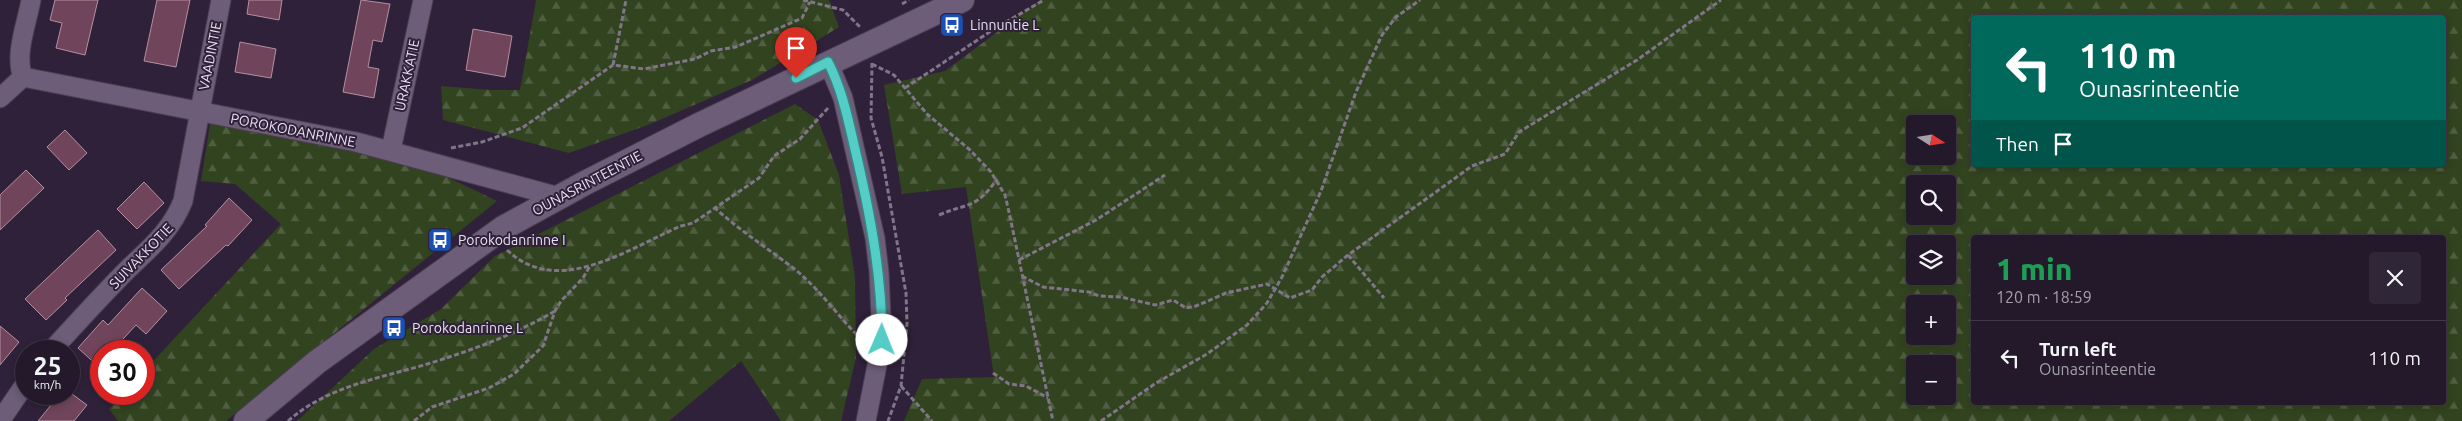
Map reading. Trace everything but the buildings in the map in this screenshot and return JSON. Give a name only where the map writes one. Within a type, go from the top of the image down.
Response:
[{"type":"street","points":[[0,98],[23,77],[20,68],[21,52],[32,0]]},
{"type":"street","name":"VAADINTIE","points":[[199,112],[221,0]]},
{"type":"street","name":"URAKKATIE","points":[[392,150],[423,0]]},
{"type":"street","name":"OUNASRINTEENTIE","points":[[246,421],[317,362],[492,235],[558,197],[828,62],[962,0]]},
{"type":"street","points":[[828,62],[843,98],[875,238],[882,312],[880,352],[866,421]]},
{"type":"street","name":"POROKODANRINNE","points":[[23,77],[300,130],[392,150],[558,197]]},
{"type":"street","name":"SUIVAKKOTIE","points":[[61,340],[128,269],[153,246],[178,215],[184,201],[199,112]]},
{"type":"street","points":[[4,415],[15,399]]},
{"type":"path","points":[[613,65],[626,0]]},
{"type":"path","points":[[803,0],[843,10],[860,28]]},
{"type":"path","points":[[905,88],[994,29],[1044,0]]},
{"type":"path","points":[[1101,421],[1156,383],[1207,354],[1247,325],[1267,303],[1276,288],[1321,191],[1356,92],[1382,35],[1396,17],[1420,0]]},
{"type":"path","points":[[1022,276],[1043,287],[1089,292],[1099,296],[1121,297],[1155,305],[1173,300],[1186,308],[1196,306],[1226,293],[1267,284],[1290,298],[1312,290],[1322,277],[1348,255],[1472,166],[1505,154],[1519,132],[1637,60],[1721,0]]},
{"type":"path","points":[[419,158],[458,146],[482,142],[522,128],[613,65],[644,69],[695,60],[711,51],[736,47],[802,18],[810,2]]},
{"type":"path","points":[[872,64],[894,75],[927,114],[978,158],[997,179],[1005,195],[1054,421]]},
{"type":"path","points":[[492,235],[518,261],[530,266],[563,272],[590,266],[693,223],[759,178],[774,156],[800,139],[827,109],[843,98]]},
{"type":"path","points":[[1019,260],[1096,220],[1165,175]]},
{"type":"path","points":[[939,214],[975,204],[984,197],[997,179]]},
{"type":"path","points":[[714,207],[736,227],[798,272],[826,298],[861,339],[880,352]]},
{"type":"path","points":[[1348,255],[1384,298]]},
{"type":"path","points":[[414,421],[432,407],[489,388],[514,374],[543,346],[555,311],[561,301],[583,278],[590,266]]},
{"type":"path","points":[[288,421],[304,407],[349,385],[470,351],[525,329],[555,311]]},
{"type":"path","points":[[993,373],[1009,384],[1026,386],[1048,399]]},
{"type":"path","points":[[901,386],[932,421]]},
{"type":"green space","points":[[536,0],[829,0],[839,27],[752,80],[648,125],[569,153],[443,120],[441,86],[520,90]]},
{"type":"green space","points":[[1040,0],[2462,0],[2462,421],[904,421],[922,379],[994,377],[966,187],[902,194],[884,85],[945,71]]},
{"type":"green space","points":[[795,104],[818,120],[839,175],[855,277],[856,358],[841,421],[781,421],[741,361],[669,421],[297,421],[374,349],[441,309],[495,256]]},
{"type":"green space","points":[[210,124],[391,150],[497,201],[226,421],[118,421],[109,409],[113,405],[155,405],[155,359],[281,224],[235,184],[201,181]]},
{"type":"place","name":"Linnuntie L","points":[[952,25]]},
{"type":"place","name":"Porokodanrinne I","points":[[440,240]]},
{"type":"place","name":"Porokodanrinne L","points":[[394,328]]},
{"type":"route","points":[[796,78],[828,62],[843,98],[875,238],[882,312],[882,340]]}]
